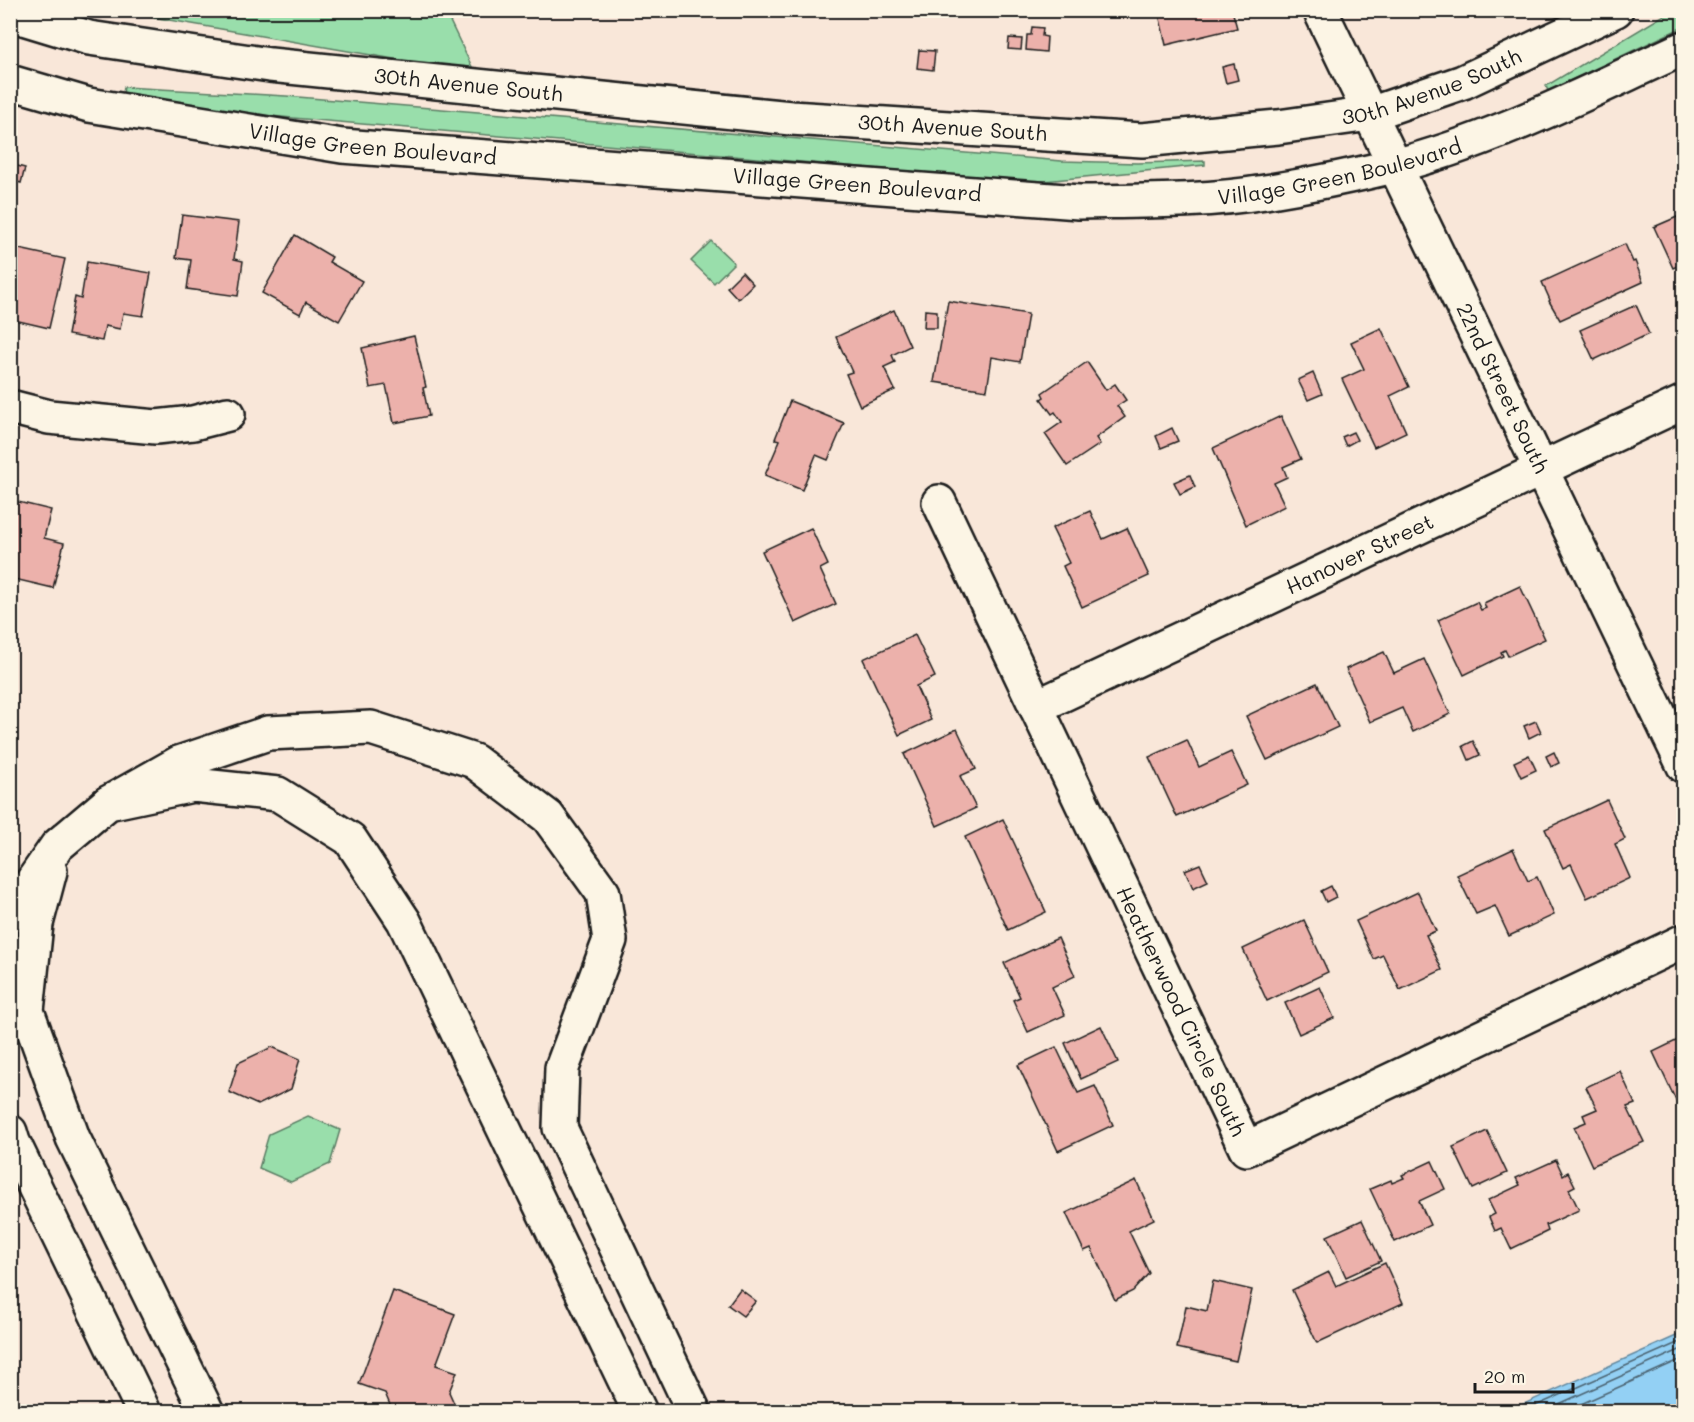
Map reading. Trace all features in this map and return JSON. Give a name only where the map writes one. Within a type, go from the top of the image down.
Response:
[{"type":"street","name":"22nd Street South","points":[[1320,10],[1683,766]]},
{"type":"street","name":"30th Avenue South","points":[[10,14],[89,38],[270,65],[792,118],[1142,140],[1278,127],[1370,114],[1463,82],[1616,10]]},
{"type":"street","name":"Village Green Boulevard","points":[[10,82],[89,105],[342,146],[1079,202],[1174,200],[1264,193],[1395,166],[1468,142],[1534,116],[1683,48]]},
{"type":"street","name":"Hanover Street","points":[[1036,707],[1683,402]]},
{"type":"street","points":[[10,407],[49,417],[156,427],[193,423],[228,414]]},
{"type":"street","name":"Heatherwood Circle South","points":[[939,502],[1246,1149],[1683,942]]},
{"type":"street","points":[[10,914],[57,846],[108,803],[179,764],[268,733],[371,728],[474,761],[548,817],[603,893],[610,940],[562,1068],[560,1128],[694,1412]]},
{"type":"street","points":[[108,803],[193,785],[278,794],[350,839],[404,921],[640,1412]]},
{"type":"street","points":[[57,846],[36,924],[27,1011],[73,1138],[207,1412]]},
{"type":"street","points":[[10,1132],[144,1412]]},
{"type":"green space","points":[[117,11],[445,11],[475,73]]},
{"type":"green space","points":[[1671,11],[1683,11],[1683,27],[1548,91],[1546,86]]},
{"type":"green space","points":[[124,87],[286,96],[1062,161],[1137,163],[1205,161],[1205,165],[1034,182],[234,113],[123,93]]},
{"type":"green space","points":[[711,241],[734,263],[714,283],[691,261]]},
{"type":"green space","points":[[308,1116],[340,1130],[330,1164],[291,1182],[259,1168],[269,1134]]},
{"type":"water","points":[[1683,1333],[1683,1411],[1508,1411]]},
{"type":"building","points":[[1158,10],[1232,10],[1237,28],[1166,45]]},
{"type":"building","points":[[1032,27],[1043,28],[1042,36],[1047,37],[1046,52],[1026,50],[1027,35],[1031,35]]},
{"type":"building","points":[[1009,38],[1022,39],[1021,50],[1008,49]]},
{"type":"building","points":[[919,50],[935,51],[933,70],[917,68]]},
{"type":"building","points":[[1234,64],[1238,80],[1226,83],[1222,67]]},
{"type":"building","points":[[10,164],[25,168],[21,183],[10,180]]},
{"type":"building","points":[[1684,214],[1684,263],[1673,268],[1654,227]]},
{"type":"building","points":[[182,215],[239,222],[234,259],[243,261],[238,296],[187,289],[191,260],[176,258]]},
{"type":"building","points":[[295,235],[332,257],[329,262],[362,281],[339,321],[306,302],[300,314],[262,293]]},
{"type":"building","points":[[1625,244],[1643,282],[1560,320],[1549,301],[1542,282]]},
{"type":"building","points":[[10,247],[65,259],[49,328],[10,319],[15,292],[10,291]]},
{"type":"building","points":[[87,262],[151,273],[143,316],[123,313],[120,329],[105,326],[102,341],[68,335],[75,297],[81,299]]},
{"type":"building","points":[[742,272],[753,284],[738,299],[727,287]]},
{"type":"building","points":[[948,301],[1028,314],[1020,362],[992,357],[987,390],[934,382]]},
{"type":"building","points":[[1636,305],[1649,334],[1594,360],[1580,330]]},
{"type":"building","points":[[894,310],[910,346],[892,355],[895,362],[884,367],[895,390],[860,406],[846,374],[852,372],[836,337]]},
{"type":"building","points":[[925,310],[937,311],[937,328],[924,328]]},
{"type":"building","points":[[1381,328],[1409,387],[1390,396],[1406,432],[1374,447],[1342,379],[1364,369],[1351,342]]},
{"type":"building","points":[[414,336],[426,387],[423,388],[429,416],[394,423],[386,385],[370,388],[362,348]]},
{"type":"building","points":[[1087,362],[1106,390],[1115,384],[1126,400],[1117,406],[1125,417],[1096,438],[1100,444],[1067,466],[1045,434],[1062,422],[1055,412],[1052,414],[1041,399],[1044,397],[1042,393]]},
{"type":"building","points":[[1313,373],[1322,394],[1308,400],[1298,380]]},
{"type":"building","points":[[790,401],[844,423],[828,460],[816,455],[802,490],[765,475],[780,440],[775,439]]},
{"type":"building","points":[[1281,416],[1301,459],[1283,467],[1287,477],[1274,483],[1285,506],[1246,525],[1213,448]]},
{"type":"building","points":[[1172,428],[1178,441],[1161,448],[1156,436]]},
{"type":"building","points":[[1353,432],[1357,440],[1346,446],[1342,437]]},
{"type":"building","points":[[1190,475],[1195,487],[1180,494],[1174,482]]},
{"type":"building","points":[[10,500],[51,510],[44,538],[64,543],[53,588],[10,578]]},
{"type":"building","points":[[1090,511],[1103,539],[1127,528],[1149,576],[1082,607],[1063,566],[1069,563],[1052,528]]},
{"type":"building","points":[[811,528],[828,565],[820,569],[836,604],[795,623],[762,551]]},
{"type":"building","points":[[1520,586],[1545,639],[1508,656],[1505,650],[1501,652],[1503,656],[1464,675],[1438,620],[1477,602],[1481,610],[1486,608],[1484,603]]},
{"type":"building","points":[[915,635],[935,677],[916,686],[931,720],[899,735],[863,659]]},
{"type":"building","points":[[1384,652],[1394,673],[1424,659],[1450,714],[1413,732],[1402,708],[1370,722],[1346,669]]},
{"type":"building","points":[[1317,683],[1338,727],[1267,760],[1246,716]]},
{"type":"building","points":[[1536,721],[1541,732],[1529,738],[1524,726]]},
{"type":"building","points":[[957,729],[976,769],[960,776],[976,808],[937,826],[904,754]]},
{"type":"building","points":[[1187,740],[1199,767],[1231,752],[1247,785],[1177,817],[1149,757]]},
{"type":"building","points":[[1473,741],[1480,755],[1469,760],[1463,746]]},
{"type":"building","points":[[1554,752],[1559,763],[1551,767],[1546,756]]},
{"type":"building","points":[[1529,755],[1536,770],[1521,777],[1514,762]]},
{"type":"building","points":[[1607,800],[1625,839],[1615,844],[1630,878],[1587,898],[1571,864],[1563,868],[1545,829]]},
{"type":"building","points":[[1003,819],[1046,912],[1008,930],[965,837]]},
{"type":"building","points":[[1513,849],[1528,881],[1537,877],[1554,915],[1509,936],[1495,906],[1476,914],[1457,875]]},
{"type":"building","points":[[1200,864],[1208,881],[1193,888],[1185,870]]},
{"type":"building","points":[[1331,886],[1336,897],[1326,902],[1321,891]]},
{"type":"building","points":[[1418,892],[1436,931],[1426,935],[1442,970],[1400,990],[1383,955],[1374,959],[1356,921]]},
{"type":"building","points":[[1304,920],[1328,972],[1267,1001],[1243,949]]},
{"type":"building","points":[[1058,938],[1075,976],[1052,987],[1065,1015],[1028,1032],[1013,1000],[1020,997],[1004,963]]},
{"type":"building","points":[[1320,987],[1334,1018],[1299,1034],[1285,1003]]},
{"type":"building","points":[[1101,1026],[1118,1062],[1081,1079],[1065,1043]]},
{"type":"building","points":[[1684,1037],[1684,1102],[1678,1105],[1653,1052]]},
{"type":"building","points":[[272,1047],[300,1059],[291,1089],[258,1105],[229,1092],[238,1063]]},
{"type":"building","points":[[1056,1047],[1078,1093],[1095,1086],[1113,1125],[1058,1151],[1018,1065]]},
{"type":"building","points":[[1620,1071],[1635,1104],[1627,1107],[1644,1142],[1592,1166],[1574,1127],[1586,1122],[1583,1115],[1597,1109],[1586,1087]]},
{"type":"building","points":[[1487,1131],[1507,1173],[1473,1189],[1453,1147]]},
{"type":"building","points":[[1556,1160],[1563,1175],[1568,1172],[1575,1186],[1569,1189],[1579,1210],[1546,1225],[1548,1231],[1511,1249],[1501,1228],[1495,1231],[1489,1217],[1495,1214],[1488,1200],[1520,1185],[1516,1178]]},
{"type":"building","points":[[1432,1161],[1445,1189],[1419,1201],[1430,1225],[1395,1242],[1370,1189],[1391,1180],[1392,1183],[1404,1178],[1402,1175]]},
{"type":"building","points":[[1136,1180],[1154,1219],[1129,1231],[1149,1273],[1133,1291],[1115,1300],[1091,1248],[1084,1251],[1066,1213]]},
{"type":"building","points":[[1362,1220],[1381,1261],[1346,1277],[1327,1236]]},
{"type":"building","points":[[1385,1263],[1403,1303],[1317,1343],[1292,1290],[1329,1272],[1336,1286]]},
{"type":"building","points":[[1213,1281],[1252,1290],[1236,1361],[1177,1348],[1186,1306],[1207,1311]]},
{"type":"building","points":[[740,1289],[756,1301],[743,1316],[728,1305]]},
{"type":"building","points":[[393,1291],[455,1314],[436,1365],[457,1372],[449,1392],[458,1412],[393,1412],[385,1393],[359,1384]]}]
